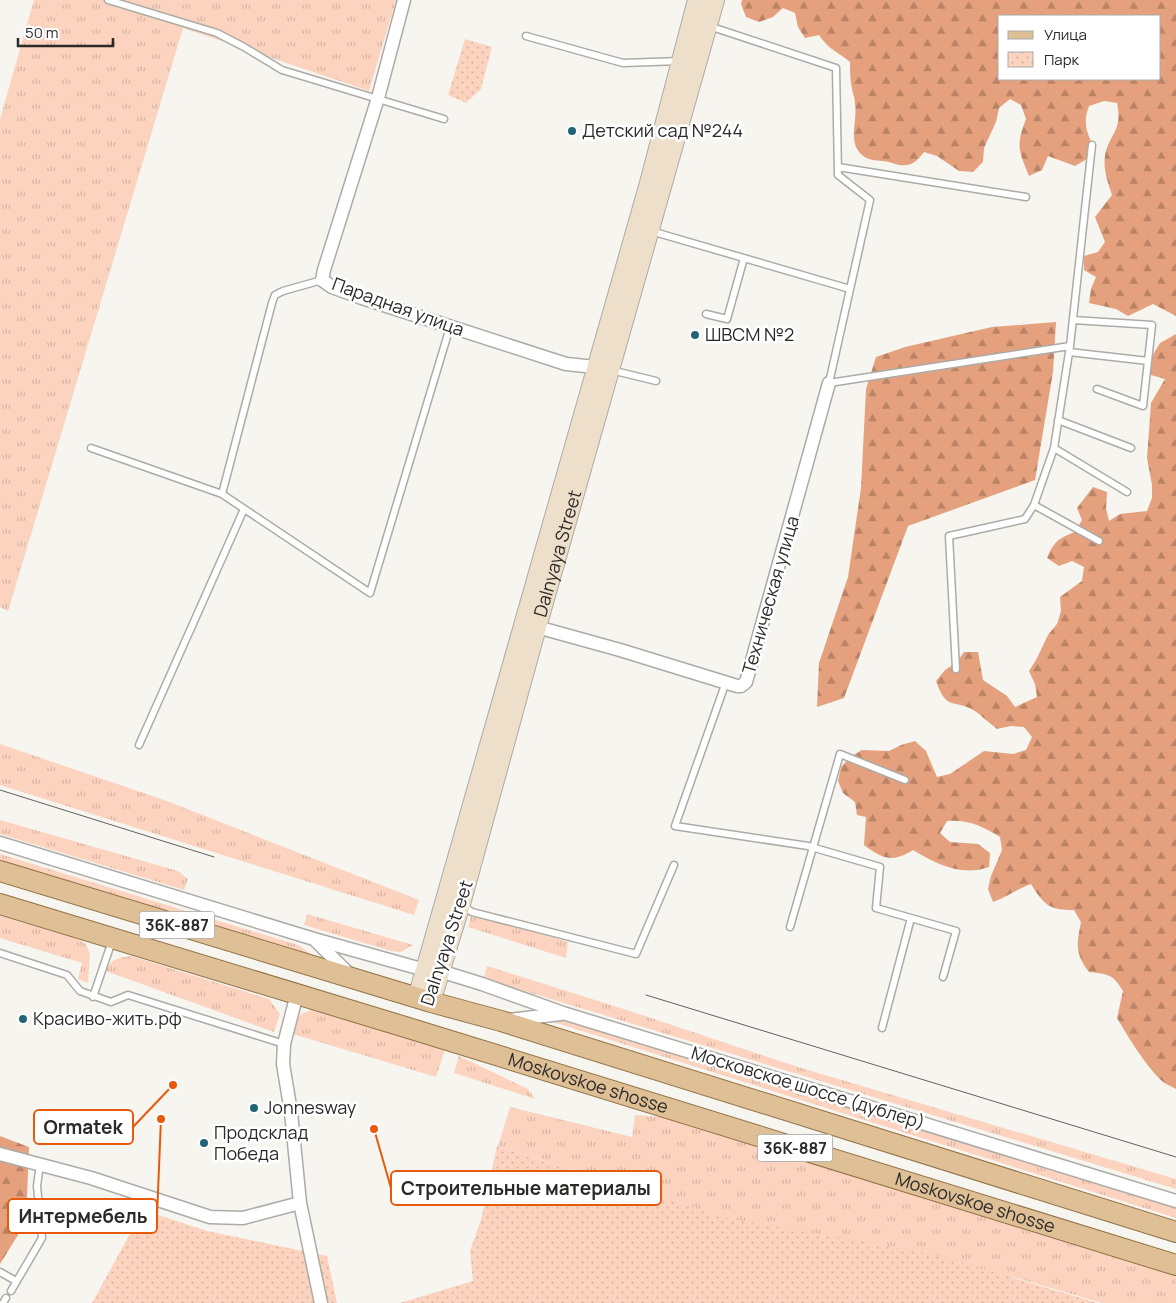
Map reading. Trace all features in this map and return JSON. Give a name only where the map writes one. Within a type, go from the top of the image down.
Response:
[{"type":"main road","name":"Dalnyaya Street","points":[[433,970],[461,904],[537,627],[697,0]]},
{"type":"main road","name":"Dalnyaya Street","points":[[415,1030],[604,368],[650,231],[715,0]]},
{"type":"main road","name":"Moskovskoe shosse","points":[[0,871],[501,1022],[1176,1232]]},
{"type":"main road","name":"Moskovskoe shosse","points":[[0,904],[1176,1265]]},
{"type":"street","name":"Парадная улица","points":[[404,0],[378,98],[322,280],[332,287],[566,364],[604,368]]},
{"type":"street","name":"Техническая улица","points":[[537,627],[741,686],[746,682],[829,383]]},
{"type":"street","name":"Московское шоссе (дублер)","points":[[0,843],[314,939],[482,984],[563,1013],[1176,1201]]},
{"type":"street","points":[[314,939],[354,978]]},
{"type":"street","points":[[297,994],[284,1044],[283,1064],[291,1112],[300,1203],[321,1303]]},
{"type":"street","points":[[501,1022],[563,1013]]},
{"type":"street","points":[[0,1154],[91,1178],[210,1217],[243,1218],[300,1203]]},
{"type":"lane","points":[[108,0],[217,33],[282,70],[444,119]]},
{"type":"lane","points":[[707,26],[836,68],[838,175],[870,200],[829,383],[1069,349],[1148,361]]},
{"type":"lane","points":[[526,36],[623,63],[676,60],[681,62]]},
{"type":"lane","points":[[956,669],[948,536],[1025,519],[1034,505],[1054,448],[1073,320],[1092,145]]},
{"type":"lane","points":[[838,167],[1026,197]]},
{"type":"lane","points":[[650,231],[850,289]]},
{"type":"lane","points":[[706,314],[727,319],[744,258]]},
{"type":"lane","points":[[222,494],[275,295],[322,280]]},
{"type":"lane","points":[[1073,320],[1152,325],[1143,406],[1097,389]]},
{"type":"lane","points":[[91,448],[222,494],[370,593],[450,327]]},
{"type":"lane","points":[[604,368],[656,381]]},
{"type":"lane","points":[[1058,420],[1131,448]]},
{"type":"lane","points":[[1054,448],[1127,492]]},
{"type":"lane","points":[[1034,505],[1098,541]]},
{"type":"lane","points":[[139,745],[244,509]]},
{"type":"lane","points":[[726,682],[676,826],[813,848],[880,867],[876,908],[956,931],[943,977]]},
{"type":"lane","points":[[790,926],[840,754],[905,780]]},
{"type":"lane","points":[[461,904],[472,912],[636,954],[674,865]]},
{"type":"lane","points":[[882,1028],[911,918]]},
{"type":"lane","points":[[93,997],[112,939]]},
{"type":"lane","points":[[0,953],[67,975],[80,991],[93,997],[111,1002],[128,995],[284,1044]]},
{"type":"lane","points":[[11,1291],[42,1238],[37,1186],[40,1164]]},
{"type":"lane","points":[[0,1272],[16,1281]]},
{"type":"green space","points":[[34,0],[396,0],[369,91],[183,28],[8,611],[0,607],[0,119]]},
{"type":"green space","points":[[742,0],[1176,0],[1176,316],[1153,304],[1128,316],[1116,309],[1089,303],[1091,289],[1096,277],[1084,270],[1084,256],[1098,252],[1105,242],[1095,217],[1112,195],[1106,176],[1105,156],[1117,126],[1117,103],[1104,101],[1089,106],[1086,126],[1093,146],[1087,159],[1075,166],[1048,156],[1042,170],[1029,176],[1022,160],[1020,148],[1026,119],[1021,105],[1010,99],[999,108],[996,122],[984,148],[983,162],[973,172],[959,171],[937,156],[924,152],[914,163],[907,165],[873,160],[862,155],[855,144],[856,110],[850,62],[830,47],[819,35],[805,38],[798,27],[795,13],[783,8],[773,17],[759,22],[746,17],[741,4]]},
{"type":"green space","points":[[465,39],[492,47],[481,89],[466,103],[448,95]]},
{"type":"green space","points":[[1056,322],[1053,372],[1035,480],[908,526],[844,698],[817,707],[819,663],[848,577],[861,488],[866,389],[876,357],[905,347],[992,327]]},
{"type":"green space","points":[[1176,334],[1176,1089],[1163,1082],[1150,1068],[1117,1018],[1123,991],[1119,985],[1109,976],[1089,972],[1084,965],[1078,948],[1081,922],[1074,910],[1059,909],[1048,905],[1031,884],[993,902],[988,889],[991,876],[1002,850],[1000,837],[975,824],[947,821],[940,833],[950,842],[978,844],[990,853],[989,867],[979,870],[969,871],[949,868],[913,850],[899,857],[888,858],[882,856],[864,845],[866,817],[857,815],[855,802],[843,793],[838,781],[841,767],[850,757],[862,750],[889,751],[915,741],[926,751],[937,777],[950,774],[984,751],[1013,754],[1026,750],[1032,737],[1024,727],[1011,726],[997,729],[975,711],[947,701],[936,681],[945,670],[956,663],[964,652],[978,652],[983,680],[1007,696],[1015,707],[1037,697],[1035,684],[1029,671],[1048,635],[1057,624],[1061,611],[1060,597],[1082,581],[1084,567],[1072,561],[1059,566],[1047,558],[1058,541],[1075,532],[1082,520],[1077,508],[1093,487],[1107,492],[1106,508],[1109,521],[1120,514],[1147,511],[1152,498],[1152,485],[1147,458],[1151,403],[1165,379],[1151,375],[1149,361],[1160,343]]},
{"type":"green space","points":[[0,744],[167,801],[419,900],[414,915],[0,785]]},
{"type":"green space","points":[[0,820],[178,871],[188,879],[184,890],[0,834]]},
{"type":"green space","points":[[0,854],[298,945],[315,957],[0,861]]},
{"type":"green space","points":[[472,912],[568,942],[566,958],[468,927]]},
{"type":"green space","points":[[307,914],[413,945],[401,952],[391,951],[304,925]]},
{"type":"green space","points":[[0,916],[76,938],[86,944],[90,954],[88,983],[78,979],[82,963],[0,938]]},
{"type":"green space","points":[[131,956],[269,999],[280,1014],[274,1032],[106,971],[113,961]]},
{"type":"green space","points":[[487,966],[798,1067],[1176,1179],[1176,1189],[495,982],[484,977]]},
{"type":"green space","points":[[312,1010],[445,1050],[436,1077],[293,1034],[294,1020],[303,1013]]},
{"type":"green space","points":[[565,1019],[1176,1205],[1176,1218],[550,1021]]},
{"type":"green space","points":[[459,1056],[528,1089],[535,1099],[454,1073]]},
{"type":"green space","points":[[510,1107],[632,1137],[635,1115],[705,1120],[1176,1265],[1176,1303],[1102,1303],[1020,1279],[710,1215],[498,1146]]},
{"type":"green space","points":[[0,1136],[29,1147],[26,1222],[0,1264]]},
{"type":"green space","points":[[497,1146],[659,1198],[709,1211],[711,1215],[936,1255],[1098,1303],[400,1303],[473,1281],[470,1251],[481,1220]]},
{"type":"green space","points":[[143,1210],[207,1231],[327,1256],[337,1303],[92,1303]]},
{"type":"tram line","points":[[0,790],[214,857]]},
{"type":"tram line","points":[[646,995],[1176,1157]]},
{"type":"place","name":"Детский сад №244","points":[[572,131]]},
{"type":"place","name":"ШВСМ №2","points":[[695,335]]},
{"type":"place","name":"Красиво-жить.рф","points":[[23,1019]]},
{"type":"place","name":"Ormatek","points":[[173,1085]]},
{"type":"place","name":"Jonnesway","points":[[254,1108]]},
{"type":"place","name":"Интермебель","points":[[161,1119]]},
{"type":"place","name":"Строительные материалы","points":[[374,1129]]},
{"type":"place","name":"Продсклад Победа","points":[[204,1143]]}]
